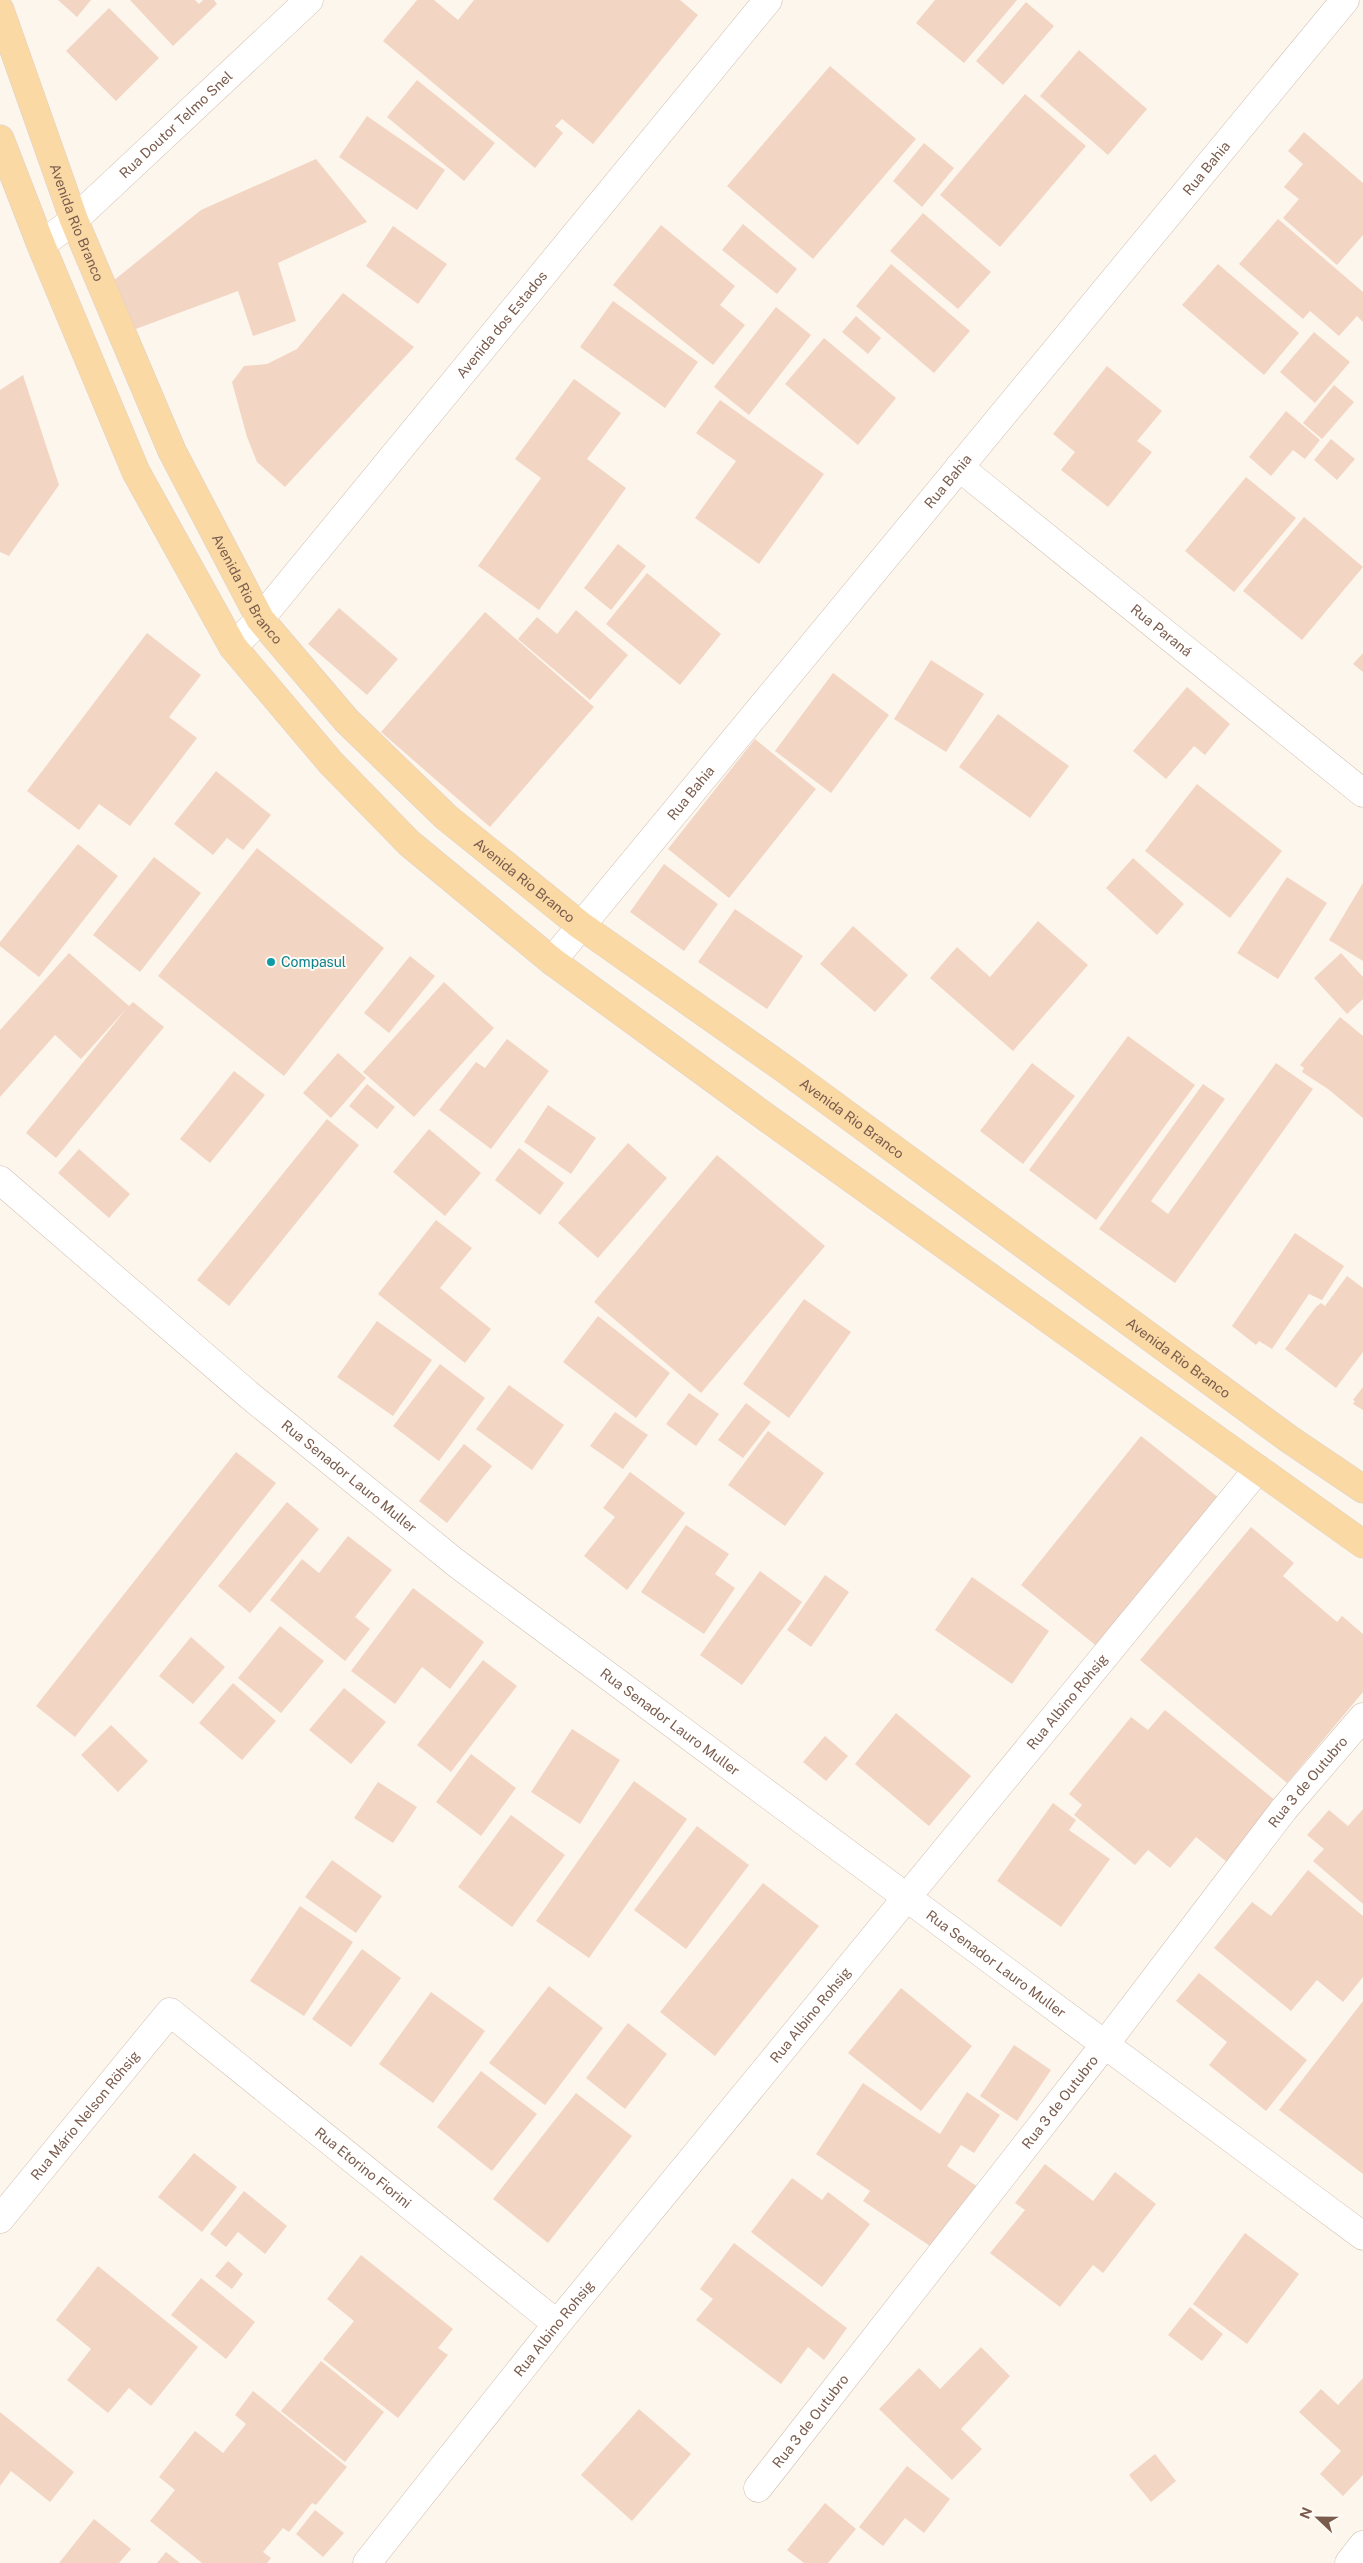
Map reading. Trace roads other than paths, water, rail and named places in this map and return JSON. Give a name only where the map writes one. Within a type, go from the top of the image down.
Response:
[{"type":"main road","name":"Avenida Rio Branco","points":[[0,10],[74,220],[172,451],[260,619],[347,721],[446,817],[580,925],[786,1070],[1289,1439],[1363,1489]]},
{"type":"main road","points":[[0,139],[41,245],[136,472],[233,647],[331,763],[409,843],[552,961],[759,1113],[1363,1544]]},
{"type":"street","name":"Rua Doutor Telmo Snel","points":[[41,245],[74,220],[308,0]]},
{"type":"street","name":"Avenida dos Estados","points":[[233,647],[260,619],[768,0]]},
{"type":"street","name":"Rua Bahia","points":[[552,961],[1345,0]]},
{"type":"street","name":"Rua Paraná","points":[[959,467],[1363,793]]},
{"type":"street","name":"Rua Senador Lauro Muller","points":[[0,1180],[249,1395],[456,1563],[1106,2043],[1363,2236]]},
{"type":"street","name":"Rua Albino Rohsig","points":[[367,2563],[556,2324],[1258,1469]]},
{"type":"street","name":"Rua 3 de Outubro","points":[[758,2488],[1106,2043],[1284,1809],[1363,1717]]},
{"type":"street","name":"Rua Etorino Fiorini","points":[[170,2012],[556,2324]]},
{"type":"street","name":"Rua Mário Nelson Röhsig","points":[[0,2219],[170,2012]]},
{"type":"street","points":[[1349,2563],[1363,2545]]},
{"type":"place","name":"Compasul","points":[[271,962]]}]
